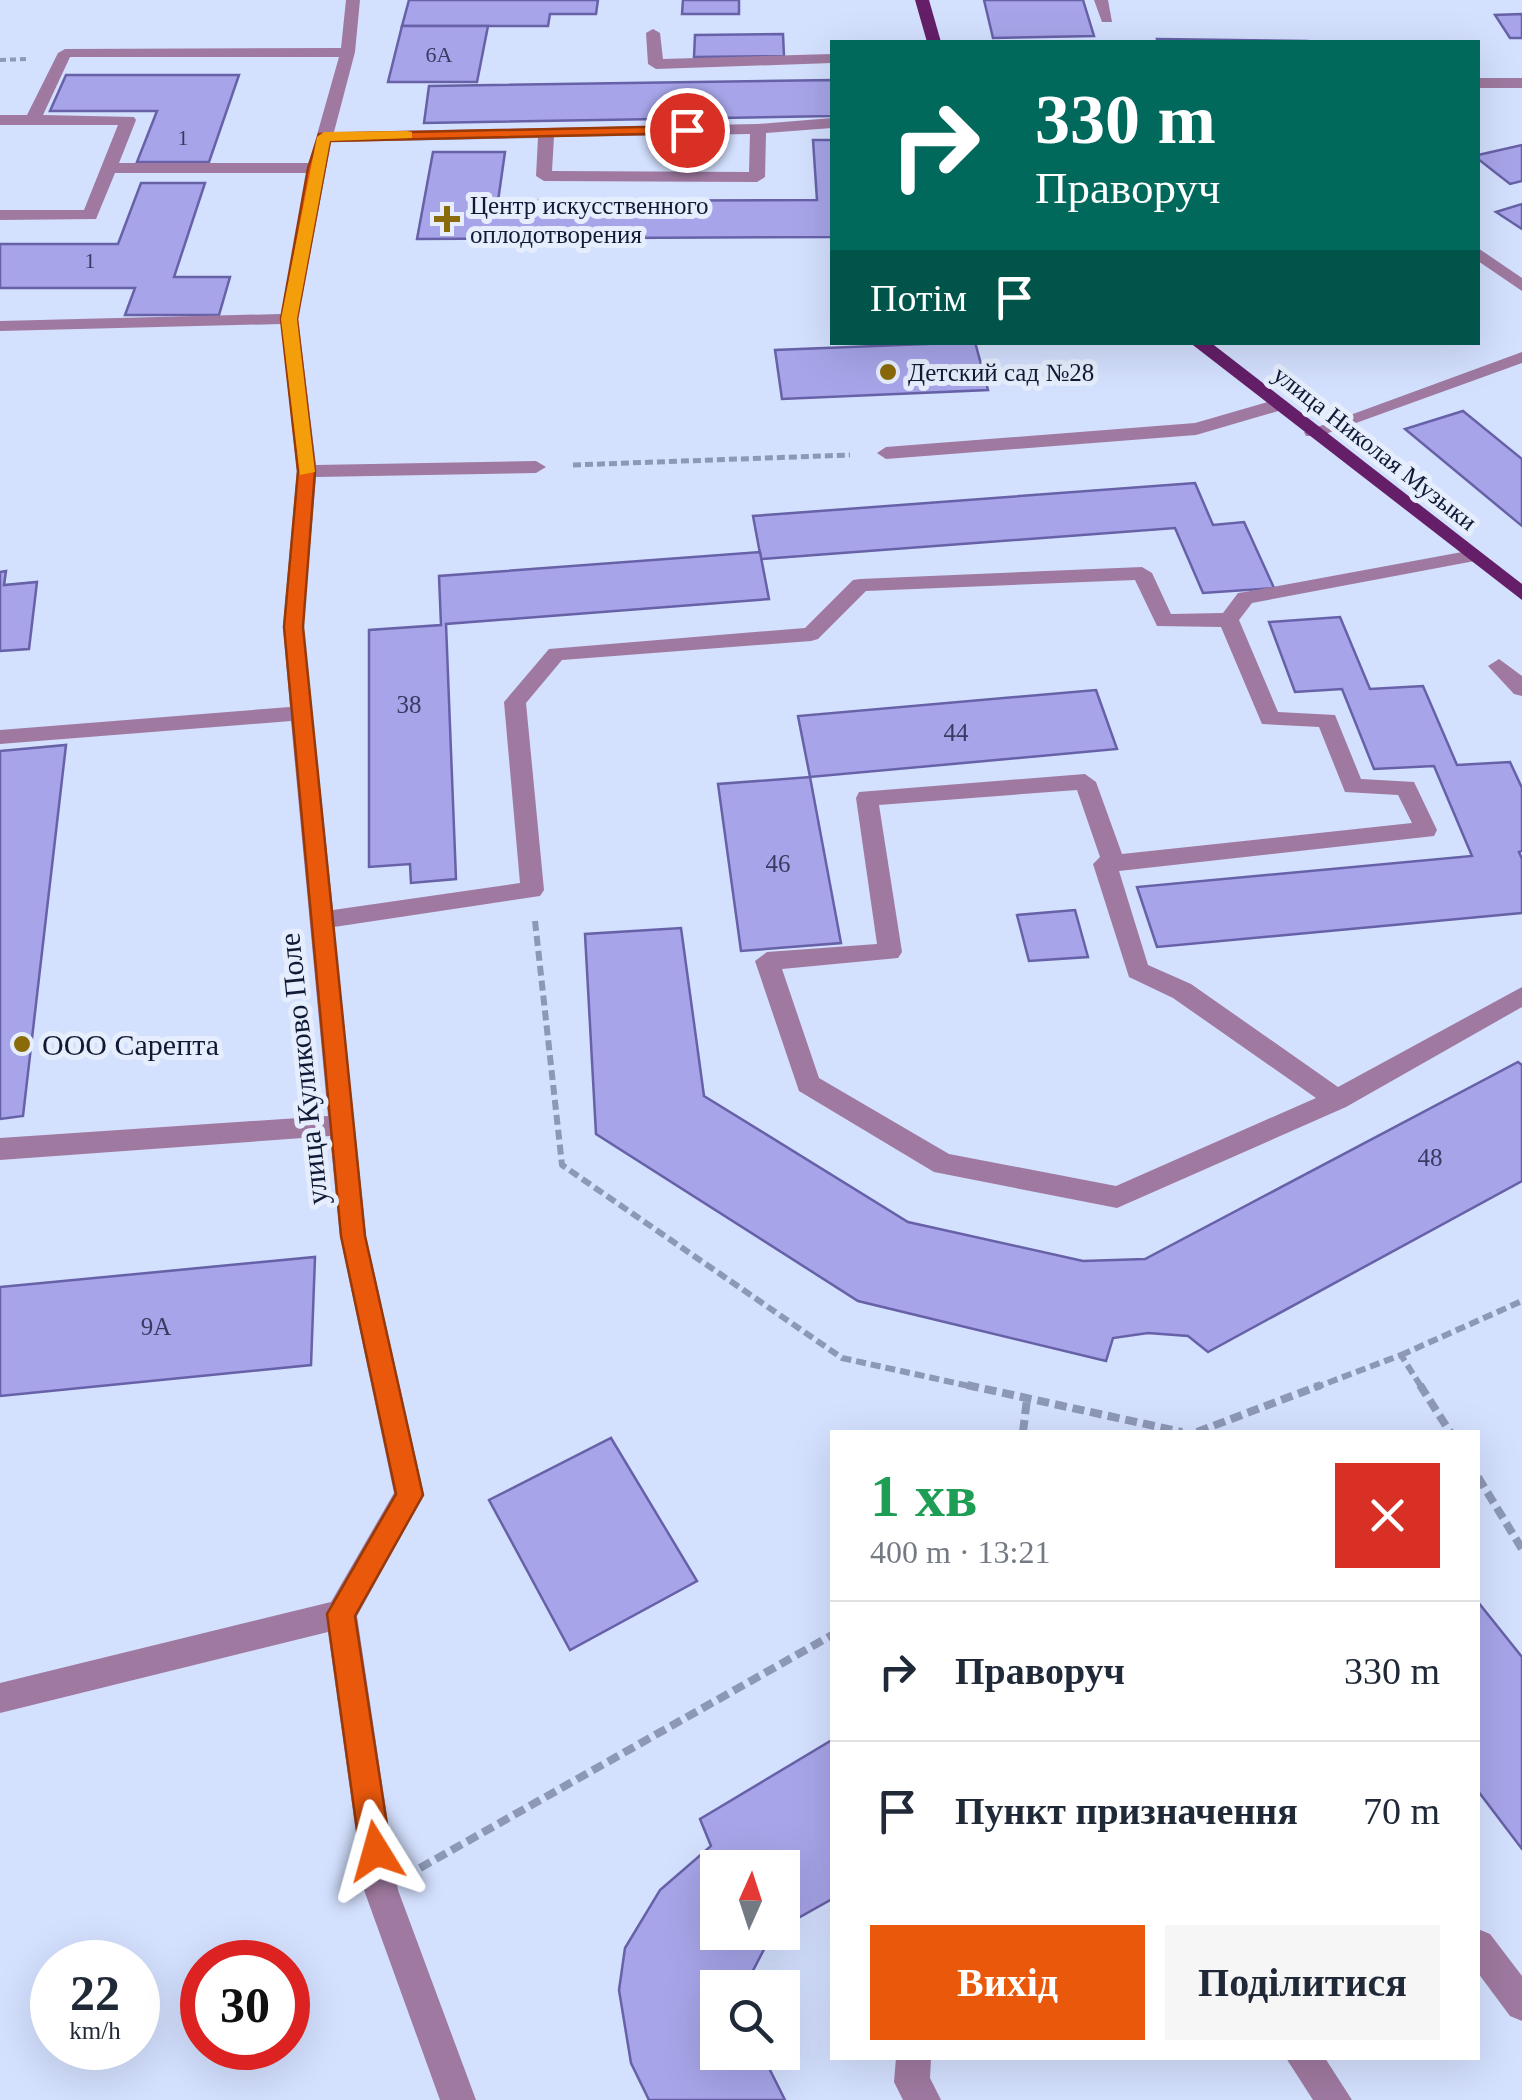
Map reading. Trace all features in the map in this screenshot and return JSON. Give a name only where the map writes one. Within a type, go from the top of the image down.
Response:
[{"type":"main road","points":[[922,0],[933,40]]},
{"type":"main road","name":"улица Николая Музыки","points":[[1202,345],[1522,594]]},
{"type":"street","name":"улица Куликово Поле","points":[[341,1614],[409,1495],[353,1236],[294,627],[306,471],[289,319],[316,168],[348,52],[352,0]]},
{"type":"street","points":[[1101,0],[1107,19]]},
{"type":"street","points":[[654,33],[656,64],[830,59]]},
{"type":"street","points":[[33,120],[65,52],[348,52]]},
{"type":"street","points":[[1480,82],[1522,82]]},
{"type":"street","points":[[0,120],[128,120],[90,215],[0,215]]},
{"type":"street","points":[[324,137],[758,129],[830,122]]},
{"type":"street","points":[[546,132],[544,176],[758,177],[758,129]]},
{"type":"street","points":[[109,168],[316,168]]},
{"type":"street","points":[[1480,254],[1522,286]]},
{"type":"street","points":[[0,326],[289,319]]},
{"type":"street","points":[[1314,432],[1522,356]]},
{"type":"street","points":[[886,453],[1196,429],[1278,405]]},
{"type":"street","points":[[306,471],[536,467]]},
{"type":"street","points":[[1230,620],[1246,598],[1473,556]]},
{"type":"street","points":[[320,920],[532,890],[514,702],[556,654],[811,634],[860,585],[1142,573],[1164,621],[1230,620]]},
{"type":"street","points":[[1230,620],[1270,719],[1327,720],[1353,787],[1406,787],[1426,830],[1105,864],[1138,971],[1182,991],[1336,1100]]},
{"type":"street","points":[[1499,666],[1522,689]]},
{"type":"street","points":[[0,737],[302,714]]},
{"type":"street","points":[[1114,863],[1085,782],[866,798],[890,952],[767,961],[808,1084],[943,1164],[1118,1197],[1336,1100],[1522,996]]},
{"type":"street","points":[[0,1149],[341,1125]]},
{"type":"street","points":[[0,1698],[341,1614],[381,1890],[458,2100]]},
{"type":"street","points":[[1480,1949],[1522,2004]]},
{"type":"street","points":[[914,2060],[912,2082],[923,2100]]},
{"type":"street","points":[[1305,2060],[1334,2100]]},
{"type":"path","points":[[536,467],[886,453]]},
{"type":"path","points":[[532,890],[562,1166],[842,1358],[1173,1430]]},
{"type":"path","points":[[1201,1430],[1401,1355],[1522,1301]]},
{"type":"path","points":[[1401,1355],[1449,1430]]},
{"type":"path","points":[[1023,1430],[1028,1399]]},
{"type":"path","points":[[1480,1481],[1522,1549]]},
{"type":"path","points":[[381,1890],[830,1636]]},
{"type":"building","points":[[409,0],[598,0],[596,14],[550,14],[548,26],[402,26]]},
{"type":"building","points":[[683,0],[739,0],[739,14],[682,14]]},
{"type":"building","points":[[984,0],[1083,0],[1094,36],[993,38]]},
{"type":"building","points":[[1522,14],[1522,38],[1510,38],[1495,15]]},
{"type":"building","points":[[402,26],[488,26],[477,82],[388,82]]},
{"type":"building","points":[[783,34],[784,56],[694,57],[695,35]]},
{"type":"building","points":[[66,75],[239,75],[209,162],[137,162],[157,111],[50,111]]},
{"type":"building","points":[[830,80],[830,116],[424,123],[429,86]]},
{"type":"building","points":[[813,140],[830,140],[830,237],[417,239],[433,152],[505,152],[498,201],[817,200]]},
{"type":"building","points":[[1522,145],[1522,181],[1510,184],[1480,161],[1480,155]]},
{"type":"building","points":[[141,183],[205,183],[174,277],[230,277],[219,315],[125,315],[135,288],[0,288],[0,244],[118,244]]},
{"type":"building","points":[[1522,204],[1522,229],[1496,212]]},
{"type":"building","points":[[976,345],[988,390],[782,399],[775,350]]},
{"type":"building","points":[[1463,411],[1522,459],[1522,526],[1405,429]]},
{"type":"building","points":[[1195,483],[1213,525],[1244,522],[1274,588],[1203,593],[1175,528],[761,559],[753,516]]},
{"type":"building","points":[[760,552],[769,599],[446,624],[456,879],[411,883],[410,864],[369,867],[369,630],[441,625],[439,576]]},
{"type":"building","points":[[6,571],[4,585],[37,582],[29,649],[0,651],[0,572]]},
{"type":"building","points":[[1340,617],[1370,689],[1423,686],[1457,765],[1510,762],[1522,788],[1522,913],[1157,947],[1137,887],[1472,856],[1434,766],[1374,769],[1342,689],[1295,692],[1269,622]]},
{"type":"building","points":[[1096,690],[1117,749],[810,777],[798,716]]},
{"type":"building","points":[[66,745],[23,1116],[0,1119],[0,751]]},
{"type":"building","points":[[810,777],[841,943],[741,951],[718,784]]},
{"type":"building","points":[[1075,910],[1088,957],[1029,961],[1017,915]]},
{"type":"building","points":[[681,928],[704,1096],[908,1222],[1083,1261],[1145,1259],[1518,1062],[1522,1065],[1522,1181],[1208,1352],[1188,1336],[1148,1333],[1113,1338],[1106,1361],[858,1301],[596,1134],[585,934]]},
{"type":"building","points":[[315,1257],[311,1365],[0,1396],[0,1287]]},
{"type":"building","points":[[611,1438],[697,1581],[570,1650],[489,1500]]},
{"type":"building","points":[[1480,1604],[1522,1657],[1522,1849],[1480,1794]]},
{"type":"building","points":[[830,1741],[830,1900],[800,1917],[800,1850],[706,1850],[711,1846],[700,1819]]},
{"type":"building","points":[[700,1855],[700,1950],[764,1950],[753,1970],[700,1970],[700,2070],[770,2070],[785,2100],[649,2100],[631,2063],[619,1990],[625,1948],[660,1890]]},
{"type":"slow traffic","points":[[306,472],[289,319],[324,137],[407,135]]},
{"type":"place","name":"Центр искусственного оплодотворения","points":[[447,219]]},
{"type":"place","name":"Детский сад №28","points":[[888,372]]},
{"type":"place","name":"ООО Сарепта","points":[[22,1044]]},
{"type":"route","points":[[376,1851],[341,1614],[409,1495],[353,1236],[294,627],[306,471],[289,319],[316,168],[324,137],[687,130]]}]
